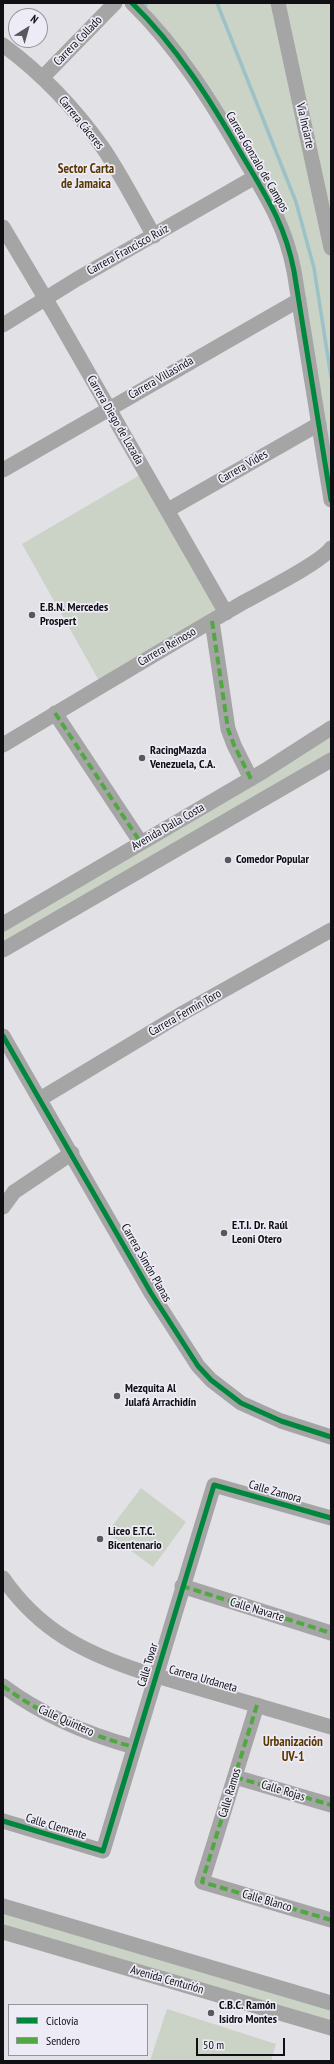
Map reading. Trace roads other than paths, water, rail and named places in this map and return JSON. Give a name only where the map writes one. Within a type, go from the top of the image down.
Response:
[{"type":"street","name":"Carrera Collado","points":[[42,78],[114,3]]},
{"type":"street","name":"Carrera Gonzalo de Campos","points":[[132,3],[165,40],[200,85],[275,212],[286,237],[299,300],[331,500]]},
{"type":"street","name":"Vía Inciarte","points":[[278,3],[331,248]]},
{"type":"street","name":"Carrera Cáceres","points":[[3,45],[42,78],[102,148],[154,236]]},
{"type":"street","name":"Carrera Francisco Ruiz","points":[[3,325],[46,298],[255,177]]},
{"type":"street","name":"Carrera Diego de Lozada","points":[[3,227],[46,298],[226,613]]},
{"type":"street","name":"Carrera Villasinda","points":[[3,470],[299,300]]},
{"type":"street","name":"Carrera Vides","points":[[168,510],[319,424]]},
{"type":"street","name":"Carrera Reinoso","points":[[3,745],[304,568],[328,552],[331,548]]},
{"type":"street","points":[[212,621],[228,729],[234,745],[251,779]]},
{"type":"street","points":[[56,713],[141,843]]},
{"type":"street","name":"Avenida Dalla Costa","points":[[3,924],[251,779],[331,728]]},
{"type":"street","name":"Avenida Dalla Costa","points":[[3,950],[331,760]]},
{"type":"street","name":"Carrera Fermín Toro","points":[[40,1099],[183,1013],[331,930]]},
{"type":"street","name":"Carrera Simón Planas","points":[[3,1036],[72,1153],[151,1293],[181,1342],[202,1371],[226,1392],[256,1410],[331,1437]]},
{"type":"street","points":[[3,1206],[14,1192],[72,1153]]},
{"type":"street","name":"Calle Zamora","points":[[214,1484],[331,1518]]},
{"type":"street","name":"Calle Tovar","points":[[103,1851],[214,1484]]},
{"type":"street","name":"Carrera Urdaneta","points":[[3,1578],[28,1610],[74,1644],[114,1662],[331,1727]]},
{"type":"street","name":"Calle Navarte","points":[[182,1586],[331,1633]]},
{"type":"street","name":"Calle Quintero","points":[[3,1686],[37,1709],[61,1721],[91,1734],[134,1747]]},
{"type":"street","name":"Calle Ramos","points":[[202,1882],[257,1705]]},
{"type":"street","name":"Calle Rojas","points":[[235,1777],[331,1805]]},
{"type":"street","name":"Calle Clemente","points":[[3,1821],[103,1851]]},
{"type":"street","name":"Calle Blanco","points":[[202,1882],[331,1920]]},
{"type":"street","name":"Avenida Centurión","points":[[3,1906],[331,2003]]},
{"type":"street","name":"Avenida Centurión","points":[[3,1932],[331,2028]]},
{"type":"waterway","points":[[217,3],[296,202],[314,268],[331,377]]},
{"type":"place","name":"E.B.N. Mercedes Prospert","points":[[32,615]]},
{"type":"place","name":"RacingMazda Venezuela, C.A.","points":[[142,758]]},
{"type":"place","name":"Comedor Popular","points":[[228,860]]},
{"type":"place","name":"E.T.I. Dr. Raúl Leoni Otero","points":[[224,1233]]},
{"type":"place","name":"Mezquita Al Julafá Arrachidín","points":[[117,1396]]},
{"type":"place","name":"Liceo E.T.C. Bicentenario","points":[[100,1539]]},
{"type":"place","name":"C.B.C. Ramón Isidro Montes","points":[[211,2013]]},
{"type":"district","name":"Sector Carta de Jamaica","points":[[86,176]]},
{"type":"district","name":"Urbanización UV-1","points":[[293,1750]]}]
